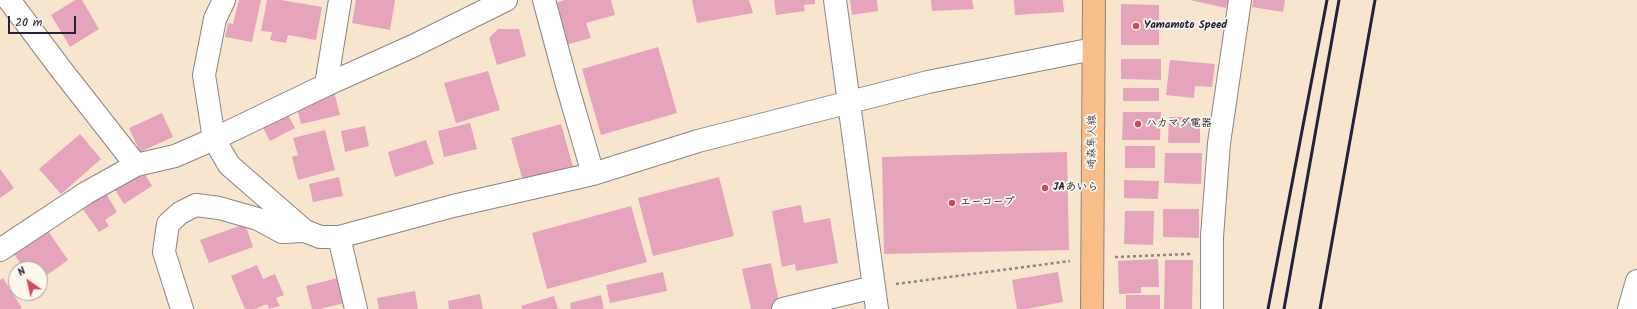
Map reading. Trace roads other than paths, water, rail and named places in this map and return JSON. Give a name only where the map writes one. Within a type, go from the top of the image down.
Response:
[{"type":"main road","name":"崎森隼人線","points":[[1092,309],[1094,0]]},
{"type":"street","points":[[9,0],[136,165]]},
{"type":"street","points":[[224,0],[215,19],[204,75],[214,139],[230,165],[305,231],[320,237],[339,237],[453,206],[593,174],[698,142],[928,82],[1093,49]]},
{"type":"street","points":[[326,86],[340,0]]},
{"type":"street","points":[[0,250],[86,193],[136,165],[175,156],[214,139],[413,46],[506,0]]},
{"type":"street","points":[[544,0],[593,174]]},
{"type":"street","points":[[835,0],[877,309]]},
{"type":"street","points":[[1212,309],[1212,253],[1219,143],[1240,0]]},
{"type":"street","points":[[182,309],[164,252],[168,224],[180,213],[196,205],[219,208],[258,219],[282,232],[305,231]]},
{"type":"street","points":[[339,237],[356,309]]},
{"type":"street","points":[[1629,309],[1637,281]]},
{"type":"street","points":[[783,309],[874,287]]},
{"type":"railway","points":[[1268,309],[1327,0]]},
{"type":"railway","points":[[1284,309],[1339,0]]},
{"type":"railway","points":[[1320,309],[1375,0]]},
{"type":"place","name":"Yamamoto Speed","points":[[1136,26]]},
{"type":"place","name":"ハカマダ電器","points":[[1138,124]]},
{"type":"place","name":"JAあいら","points":[[1045,188]]},
{"type":"place","name":"エーコープ","points":[[952,203]]}]
